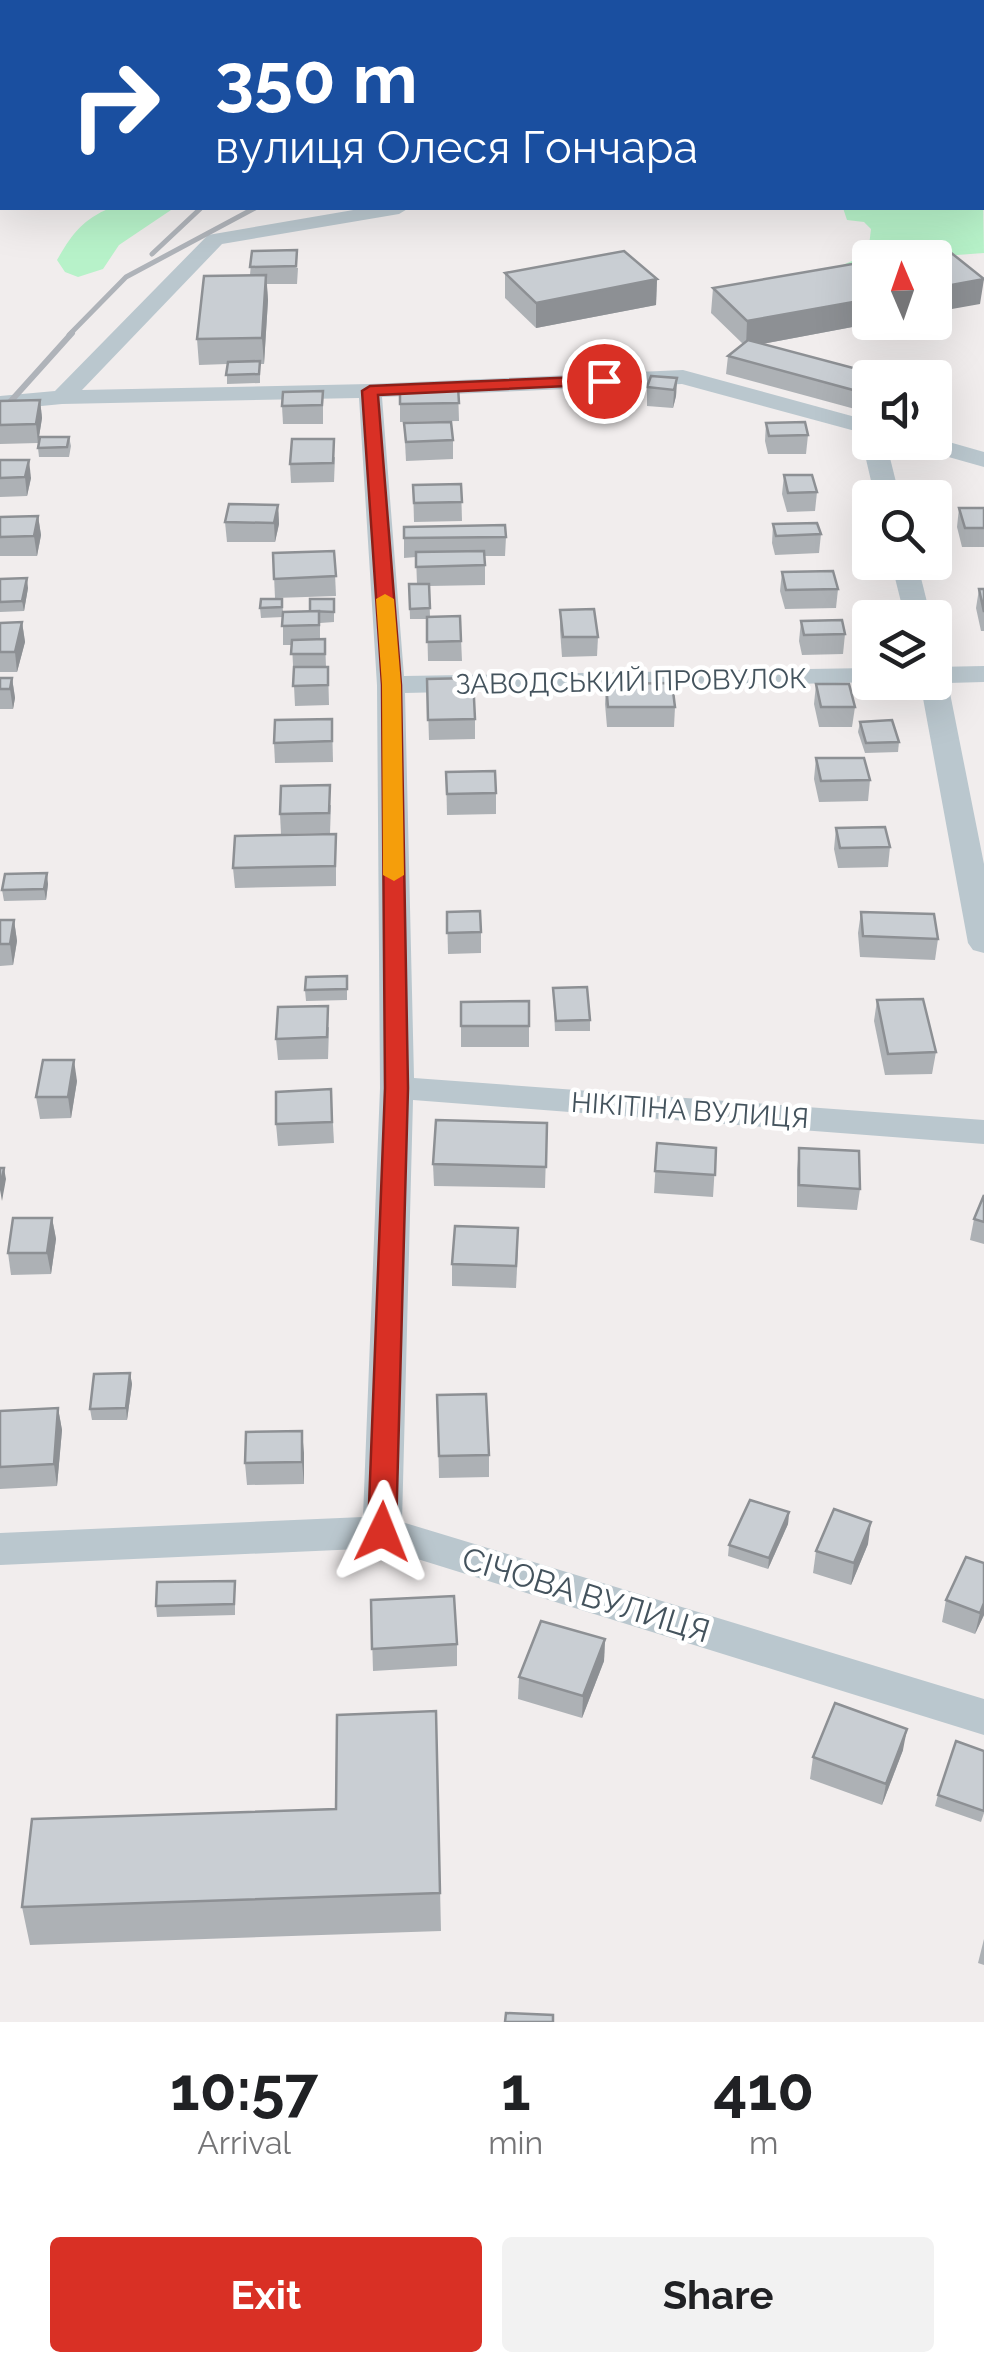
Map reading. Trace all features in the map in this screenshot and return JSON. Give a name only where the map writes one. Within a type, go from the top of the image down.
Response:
[{"type":"street","points":[[62,398],[216,239],[386,210]]},
{"type":"street","points":[[0,403],[683,378],[852,423]]},
{"type":"street","points":[[370,391],[391,685],[396,1088],[382,1532]]},
{"type":"street","points":[[952,451],[984,460]]},
{"type":"street","points":[[952,675],[984,674]]},
{"type":"street","name":"ЗАВОДСЬКИЙ ПРОВУЛОК","points":[[391,685],[852,676]]},
{"type":"street","points":[[937,700],[984,943]]},
{"type":"street","name":"НІКІТІНА ВУЛИЦЯ","points":[[396,1088],[984,1132]]},
{"type":"street","name":"СІЧОВА ВУЛИЦЯ","points":[[0,1549],[382,1532],[984,1716]]},
{"type":"green space","points":[[171,210],[119,245],[103,269],[78,277],[65,272],[57,260],[79,229],[100,213]]},
{"type":"green space","points":[[844,210],[983,210],[984,253],[952,256],[952,240],[870,240],[871,229],[864,222],[847,220]]},
{"type":"green space","points":[[852,261],[852,280],[815,277]]},
{"type":"building","points":[[297,250],[296,266],[250,267],[252,251]]},
{"type":"building","points":[[624,251],[657,279],[536,303],[505,273]]},
{"type":"building","points":[[952,254],[984,279],[952,285]]},
{"type":"building","points":[[852,264],[852,302],[747,321],[713,288]]},
{"type":"building","points":[[266,275],[262,338],[197,339],[204,276]]},
{"type":"building","points":[[748,340],[852,368],[852,390],[728,356]]},
{"type":"building","points":[[260,361],[259,374],[226,375],[228,362]]},
{"type":"building","points":[[651,376],[677,378],[674,390],[647,387]]},
{"type":"building","points":[[458,387],[459,403],[400,404],[400,388]]},
{"type":"building","points":[[323,391],[322,405],[282,406],[283,392]]},
{"type":"building","points":[[40,400],[36,424],[0,425],[0,401]]},
{"type":"building","points":[[451,422],[453,440],[406,442],[404,423]]},
{"type":"building","points":[[805,422],[808,435],[769,436],[766,423]]},
{"type":"building","points":[[40,437],[69,437],[67,447],[38,448]]},
{"type":"building","points":[[292,439],[334,439],[333,463],[290,464]]},
{"type":"building","points":[[0,460],[29,460],[25,477],[0,478]]},
{"type":"building","points":[[784,475],[812,475],[817,492],[788,493]]},
{"type":"building","points":[[461,484],[462,502],[414,503],[413,485]]},
{"type":"building","points":[[229,504],[278,505],[274,523],[225,522]]},
{"type":"building","points":[[959,508],[984,508],[984,528],[965,528]]},
{"type":"building","points":[[38,516],[34,536],[0,537],[0,517]]},
{"type":"building","points":[[817,523],[821,534],[776,536],[773,524]]},
{"type":"building","points":[[505,525],[506,537],[404,538],[404,527]]},
{"type":"building","points":[[334,551],[336,576],[274,579],[273,553]]},
{"type":"building","points":[[484,551],[485,565],[416,567],[416,552]]},
{"type":"building","points":[[833,571],[838,589],[786,590],[782,572]]},
{"type":"building","points":[[27,578],[22,601],[0,602],[0,579]]},
{"type":"building","points":[[409,584],[429,584],[430,608],[410,609]]},
{"type":"building","points":[[261,599],[282,599],[282,607],[260,608]]},
{"type":"building","points":[[310,599],[334,599],[334,612],[310,611]]},
{"type":"building","points":[[594,609],[598,637],[563,637],[560,610]]},
{"type":"building","points":[[319,611],[319,625],[282,626],[283,612]]},
{"type":"building","points":[[460,616],[461,641],[427,642],[427,617]]},
{"type":"building","points":[[842,620],[845,634],[804,635],[801,621]]},
{"type":"building","points":[[22,622],[15,652],[0,652],[0,623]]},
{"type":"building","points":[[325,639],[325,654],[291,654],[292,640]]},
{"type":"building","points":[[294,667],[328,667],[328,685],[293,686]]},
{"type":"building","points":[[0,678],[12,678],[10,689],[0,689]]},
{"type":"building","points":[[473,678],[475,719],[428,720],[427,679]]},
{"type":"building","points":[[672,683],[675,707],[608,707],[606,684]]},
{"type":"building","points":[[816,684],[849,684],[855,707],[821,707]]},
{"type":"building","points":[[332,719],[332,741],[274,743],[275,720]]},
{"type":"building","points":[[892,720],[899,742],[866,743],[860,722]]},
{"type":"building","points":[[816,758],[864,758],[870,780],[821,781]]},
{"type":"building","points":[[495,771],[496,793],[447,794],[446,772]]},
{"type":"building","points":[[330,785],[329,813],[280,814],[281,786]]},
{"type":"building","points":[[885,827],[890,847],[840,848],[836,828]]},
{"type":"building","points":[[336,834],[335,866],[233,868],[235,836]]},
{"type":"building","points":[[47,873],[44,889],[2,890],[5,874]]},
{"type":"building","points":[[480,911],[481,932],[447,933],[447,912]]},
{"type":"building","points":[[861,912],[934,914],[938,939],[863,936]]},
{"type":"building","points":[[0,920],[14,920],[10,944],[0,944]]},
{"type":"building","points":[[347,976],[347,989],[305,990],[306,977]]},
{"type":"building","points":[[587,987],[590,1020],[556,1021],[553,988]]},
{"type":"building","points":[[923,999],[936,1052],[888,1054],[877,1000]]},
{"type":"building","points":[[529,1001],[529,1026],[461,1026],[461,1002]]},
{"type":"building","points":[[328,1006],[327,1037],[276,1039],[278,1007]]},
{"type":"building","points":[[43,1060],[74,1060],[68,1097],[36,1097]]},
{"type":"building","points":[[331,1089],[332,1122],[276,1124],[276,1092]]},
{"type":"building","points":[[436,1120],[547,1123],[546,1167],[433,1164]]},
{"type":"building","points":[[657,1143],[716,1148],[715,1175],[655,1171]]},
{"type":"building","points":[[799,1148],[859,1151],[860,1189],[799,1185]]},
{"type":"building","points":[[984,1195],[984,1222],[974,1219]]},
{"type":"building","points":[[13,1218],[52,1218],[47,1253],[8,1253]]},
{"type":"building","points":[[455,1226],[518,1228],[516,1266],[452,1264]]},
{"type":"building","points":[[130,1373],[126,1408],[90,1409],[94,1374]]},
{"type":"building","points":[[486,1394],[489,1455],[439,1456],[437,1395]]},
{"type":"building","points":[[58,1408],[54,1464],[0,1467],[0,1411]]},
{"type":"building","points":[[302,1431],[302,1462],[245,1463],[246,1432]]},
{"type":"building","points":[[750,1500],[789,1512],[769,1558],[729,1545]]},
{"type":"building","points":[[834,1509],[871,1522],[854,1563],[816,1551]]},
{"type":"building","points":[[966,1557],[984,1563],[984,1603],[980,1613],[946,1600]]},
{"type":"building","points":[[235,1581],[234,1604],[156,1606],[157,1582]]},
{"type":"building","points":[[454,1596],[457,1644],[372,1649],[371,1600]]},
{"type":"building","points":[[541,1621],[605,1639],[583,1696],[519,1677]]},
{"type":"building","points":[[835,1703],[907,1729],[886,1784],[813,1757]]},
{"type":"building","points":[[436,1711],[440,1893],[22,1907],[32,1819],[336,1809],[337,1715]]},
{"type":"building","points":[[956,1741],[984,1751],[984,1811],[938,1795]]},
{"type":"building","points":[[506,2013],[553,2015],[553,2022],[505,2022]]},
{"type":"railway","points":[[152,254],[199,210]]},
{"type":"railway","points":[[69,335],[126,277],[251,210]]},
{"type":"railway","points":[[0,408],[10,402],[72,333]]},
{"type":"slow traffic","points":[[385,599],[391,685],[394,875]]},
{"type":"route","points":[[382,1532],[396,1088],[391,685],[370,391],[604,381]]}]
